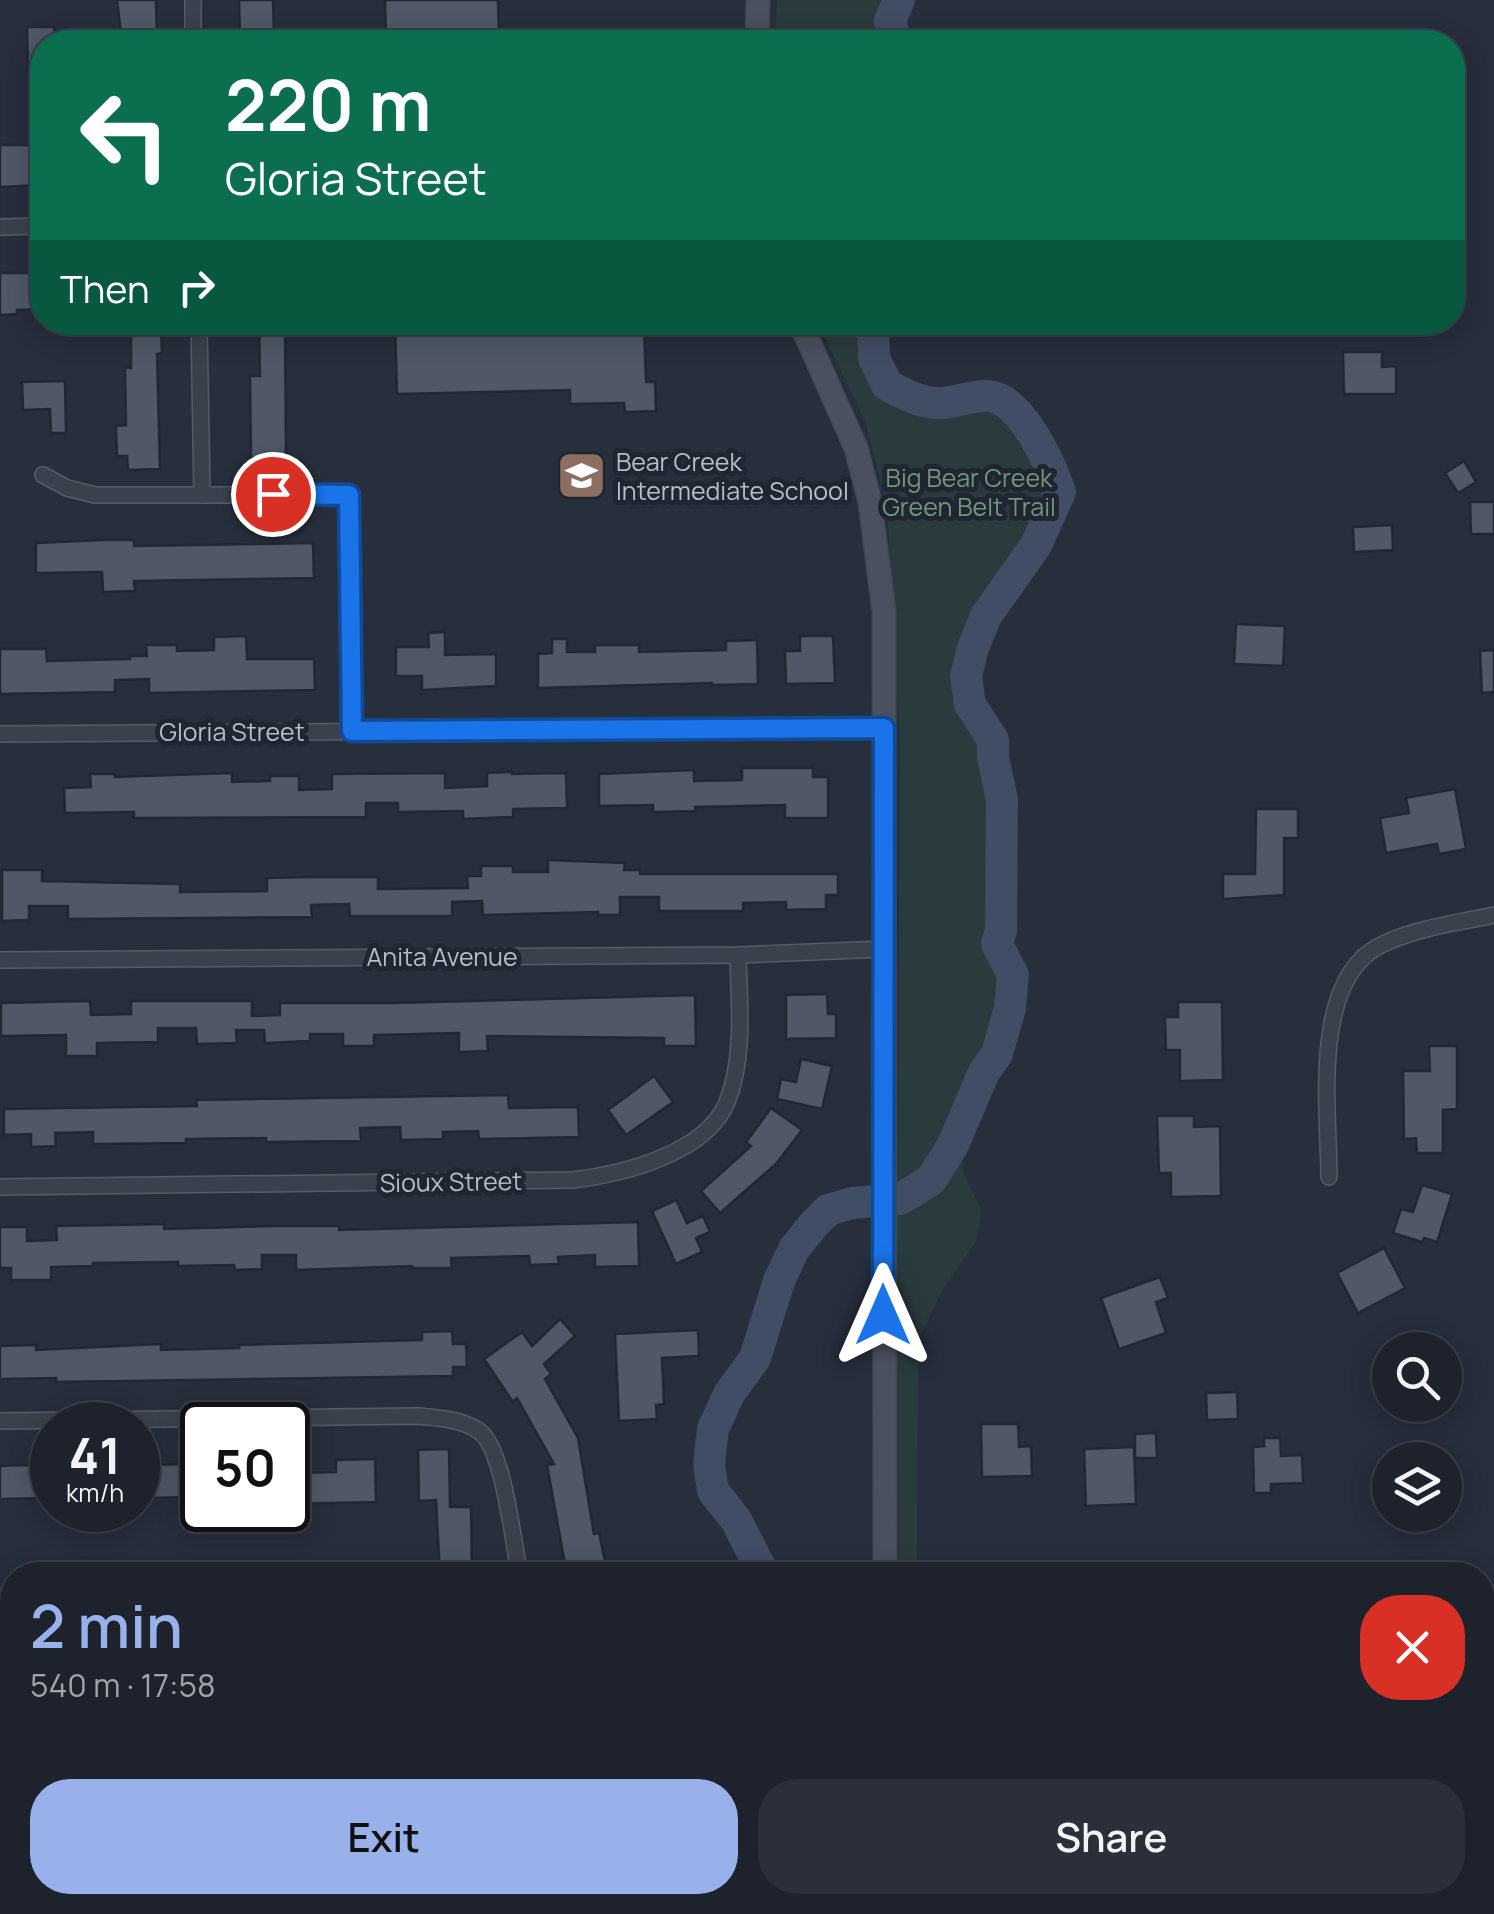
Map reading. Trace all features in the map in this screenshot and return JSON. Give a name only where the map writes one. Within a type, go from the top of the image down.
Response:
[{"type":"main road","points":[[757,30],[758,0]]},
{"type":"main road","points":[[806,335],[856,448],[870,502],[884,612],[885,1562]]},
{"type":"street","points":[[193,0],[194,30]]},
{"type":"street","points":[[0,227],[30,226]]},
{"type":"street","points":[[199,335],[202,495]]},
{"type":"street","points":[[43,475],[67,488],[96,494],[349,495],[352,731]]},
{"type":"street","name":"Gloria Street","points":[[0,734],[884,728]]},
{"type":"street","points":[[1329,1177],[1328,1050],[1339,993],[1348,977],[1378,946],[1419,931],[1494,915]]},
{"type":"street","name":"Anita Avenue","points":[[0,960],[738,955],[884,949]]},
{"type":"street","name":"Sioux Street","points":[[0,1186],[573,1180],[626,1171],[701,1136],[726,1104],[738,1044],[738,955]]},
{"type":"street","points":[[0,1421],[418,1416],[462,1423],[488,1440],[492,1450],[517,1562]]},
{"type":"green space","points":[[777,0],[899,0],[890,21],[893,30],[776,30]]},
{"type":"green space","name":"Big Bear Creek Green Belt Trail","points":[[824,335],[873,335],[877,358],[889,384],[912,400],[929,403],[985,397],[1007,404],[1036,438],[1060,492],[1038,541],[982,623],[966,675],[969,695],[991,736],[998,768],[1003,860],[997,944],[1013,975],[1010,1008],[965,1127],[963,1171],[981,1210],[977,1240],[943,1289],[918,1342],[917,1562],[899,1562],[900,745],[887,506],[866,424]]},
{"type":"building","points":[[117,0],[156,0],[157,30],[121,30]]},
{"type":"building","points":[[239,0],[273,0],[274,30],[240,30]]},
{"type":"building","points":[[385,0],[498,0],[499,30],[386,30]]},
{"type":"building","points":[[27,27],[54,27],[54,30],[30,30],[28,70]]},
{"type":"building","points":[[0,145],[30,145],[30,186],[0,187]]},
{"type":"building","points":[[0,273],[30,273],[30,309],[0,315]]},
{"type":"building","points":[[131,335],[161,335],[162,353],[157,354],[160,469],[128,470],[127,456],[117,456],[116,426],[126,425],[125,368],[131,368]]},
{"type":"building","points":[[259,335],[285,335],[286,459],[251,459],[250,376],[260,376]]},
{"type":"building","name":"Bear Creek Intermediate School","points":[[395,335],[644,335],[646,382],[655,382],[656,411],[625,412],[624,403],[570,404],[570,390],[397,394]]},
{"type":"building","points":[[1343,352],[1382,352],[1382,367],[1396,366],[1396,394],[1344,394]]},
{"type":"building","points":[[65,381],[66,433],[51,433],[50,409],[23,410],[22,382]]},
{"type":"building","points":[[1464,461],[1476,482],[1458,493],[1445,473]]},
{"type":"building","points":[[1470,502],[1494,502],[1494,534],[1471,534]]},
{"type":"building","points":[[1392,525],[1393,550],[1354,552],[1353,527]]},
{"type":"building","points":[[134,540],[134,546],[313,543],[314,578],[134,581],[135,591],[103,592],[102,572],[36,573],[36,543]]},
{"type":"building","points":[[1236,624],[1285,626],[1283,666],[1234,664]]},
{"type":"building","points":[[445,632],[445,655],[496,654],[496,686],[422,690],[422,676],[396,676],[396,647],[429,647],[428,633]]},
{"type":"building","points":[[246,636],[247,659],[314,659],[315,690],[149,693],[149,679],[115,680],[115,692],[0,694],[0,649],[46,649],[47,661],[130,659],[147,656],[146,645],[177,645],[177,651],[214,650],[214,637]]},
{"type":"building","points":[[800,636],[833,636],[835,683],[786,684],[785,651],[800,651]]},
{"type":"building","points":[[552,639],[567,639],[567,652],[595,652],[595,645],[639,645],[639,652],[726,650],[726,641],[757,640],[758,684],[538,688],[538,654],[552,653]]},
{"type":"building","points":[[1494,650],[1494,692],[1482,693],[1480,651]]},
{"type":"building","points":[[742,768],[813,768],[813,777],[828,777],[828,818],[785,818],[785,805],[653,812],[653,805],[599,806],[599,774],[694,770],[694,781],[742,780]]},
{"type":"building","points":[[232,773],[232,782],[299,776],[299,790],[332,789],[332,774],[445,773],[445,788],[487,786],[487,773],[566,773],[567,808],[513,809],[513,817],[463,819],[463,811],[398,812],[398,803],[366,803],[366,817],[134,818],[134,812],[65,813],[64,788],[91,787],[90,774],[115,777]]},
{"type":"building","points":[[1455,789],[1466,849],[1439,854],[1437,844],[1386,853],[1380,818],[1409,813],[1406,798]]},
{"type":"building","points":[[1256,809],[1298,809],[1298,838],[1284,838],[1284,895],[1223,899],[1223,874],[1255,874]]},
{"type":"building","points":[[548,860],[625,863],[624,870],[640,870],[640,874],[838,874],[838,895],[826,895],[826,909],[786,910],[786,902],[743,903],[743,911],[659,911],[659,897],[620,897],[620,915],[483,915],[482,901],[452,902],[452,916],[350,916],[349,904],[311,905],[312,917],[68,919],[68,906],[29,906],[29,920],[2,921],[2,870],[42,870],[42,881],[180,884],[180,892],[267,891],[267,878],[311,877],[378,877],[378,889],[468,888],[467,876],[481,876],[481,866],[513,866],[513,872],[548,872]]},
{"type":"building","points":[[827,994],[828,1014],[836,1014],[836,1038],[786,1039],[786,995]]},
{"type":"building","points":[[695,995],[696,1046],[664,1046],[664,1038],[487,1036],[488,1051],[459,1052],[459,1033],[374,1035],[374,1046],[343,1046],[343,1034],[310,1034],[310,1041],[265,1043],[264,1030],[236,1030],[237,1043],[197,1044],[196,1028],[158,1028],[158,1042],[97,1043],[97,1056],[66,1056],[66,1035],[1,1036],[1,1003],[90,1001],[91,1015],[131,1014],[131,1001],[252,1001],[252,1016],[280,1015],[280,1003]]},
{"type":"building","points":[[1178,1002],[1222,1002],[1223,1080],[1180,1081],[1180,1050],[1166,1050],[1165,1017],[1178,1017]]},
{"type":"building","points":[[1429,1046],[1457,1046],[1457,1109],[1443,1110],[1443,1153],[1417,1153],[1416,1138],[1404,1139],[1403,1071],[1430,1071]]},
{"type":"building","points":[[801,1059],[832,1066],[822,1109],[777,1099],[781,1079],[796,1082]]},
{"type":"building","points":[[654,1076],[673,1102],[626,1135],[608,1110]]},
{"type":"building","points":[[508,1095],[509,1108],[578,1107],[579,1137],[479,1139],[478,1131],[443,1132],[443,1139],[401,1140],[400,1127],[360,1128],[361,1141],[266,1142],[266,1138],[93,1144],[93,1132],[55,1133],[56,1146],[31,1147],[31,1134],[4,1135],[4,1109],[197,1106],[196,1100]]},
{"type":"building","points":[[771,1108],[802,1130],[776,1164],[720,1213],[701,1191],[751,1146],[746,1142]]},
{"type":"building","points":[[1157,1116],[1194,1116],[1194,1127],[1220,1126],[1221,1196],[1171,1197],[1171,1173],[1159,1173]]},
{"type":"building","points":[[1422,1185],[1452,1194],[1437,1242],[1424,1238],[1422,1242],[1393,1233],[1401,1209],[1413,1212]]},
{"type":"building","points":[[676,1200],[687,1223],[703,1216],[710,1232],[696,1238],[702,1252],[676,1264],[652,1211]]},
{"type":"building","points":[[638,1222],[639,1266],[595,1267],[595,1255],[558,1257],[559,1264],[530,1265],[529,1256],[451,1258],[452,1268],[296,1270],[296,1255],[262,1255],[262,1269],[178,1266],[178,1262],[93,1263],[51,1267],[51,1280],[11,1280],[11,1268],[0,1268],[0,1227],[27,1227],[27,1241],[57,1240],[56,1226],[339,1226],[339,1230]]},
{"type":"building","points":[[1384,1248],[1405,1288],[1358,1313],[1337,1273]]},
{"type":"building","points":[[1160,1277],[1168,1298],[1156,1302],[1166,1333],[1119,1349],[1101,1298]]},
{"type":"building","points":[[560,1319],[575,1336],[544,1364],[551,1374],[545,1379],[578,1438],[594,1534],[599,1533],[605,1562],[565,1562],[547,1465],[554,1464],[517,1398],[513,1402],[484,1359],[522,1332],[532,1346]]},
{"type":"building","points":[[698,1330],[699,1356],[662,1358],[664,1404],[656,1405],[657,1419],[619,1421],[615,1334]]},
{"type":"building","points":[[452,1331],[453,1344],[466,1344],[467,1367],[453,1367],[453,1376],[56,1382],[56,1378],[0,1379],[0,1346],[36,1345],[36,1350],[161,1344],[161,1350],[239,1348],[422,1340],[422,1332]]},
{"type":"building","points":[[1237,1392],[1238,1419],[1207,1420],[1206,1393]]},
{"type":"building","points":[[981,1424],[1018,1424],[1019,1447],[1031,1446],[1032,1476],[982,1477]]},
{"type":"building","points":[[1156,1433],[1157,1458],[1135,1458],[1135,1434]]},
{"type":"building","points":[[1264,1438],[1280,1438],[1281,1456],[1302,1455],[1303,1483],[1271,1484],[1271,1493],[1254,1493],[1253,1447],[1264,1446]]},
{"type":"building","points":[[1134,1447],[1136,1504],[1086,1506],[1084,1449]]},
{"type":"building","points":[[449,1449],[450,1507],[471,1507],[472,1562],[439,1562],[436,1500],[419,1501],[418,1450]]},
{"type":"building","points":[[375,1459],[376,1502],[310,1504],[310,1473],[336,1472],[336,1460]]},
{"type":"building","points":[[180,1464],[180,1497],[160,1498],[160,1465]]},
{"type":"building","points":[[30,1465],[30,1498],[0,1499],[0,1466]]},
{"type":"waterway","points":[[893,30],[890,21],[899,0]]},
{"type":"waterway","points":[[757,1562],[736,1520],[713,1491],[709,1464],[713,1429],[729,1394],[755,1358],[779,1281],[794,1249],[828,1210],[852,1203],[900,1199],[931,1180],[953,1145],[984,1072],[997,1054],[1010,1008],[1013,975],[997,944],[1001,930],[1002,800],[993,740],[970,704],[966,676],[986,616],[1036,545],[1060,492],[1035,437],[1016,411],[994,397],[932,403],[887,385],[874,358],[873,335]]},
{"type":"place","name":"Bear Creek Intermediate School","points":[[581,476]]},
{"type":"route","points":[[273,494],[349,495],[352,731],[884,728],[883,1315]]}]
